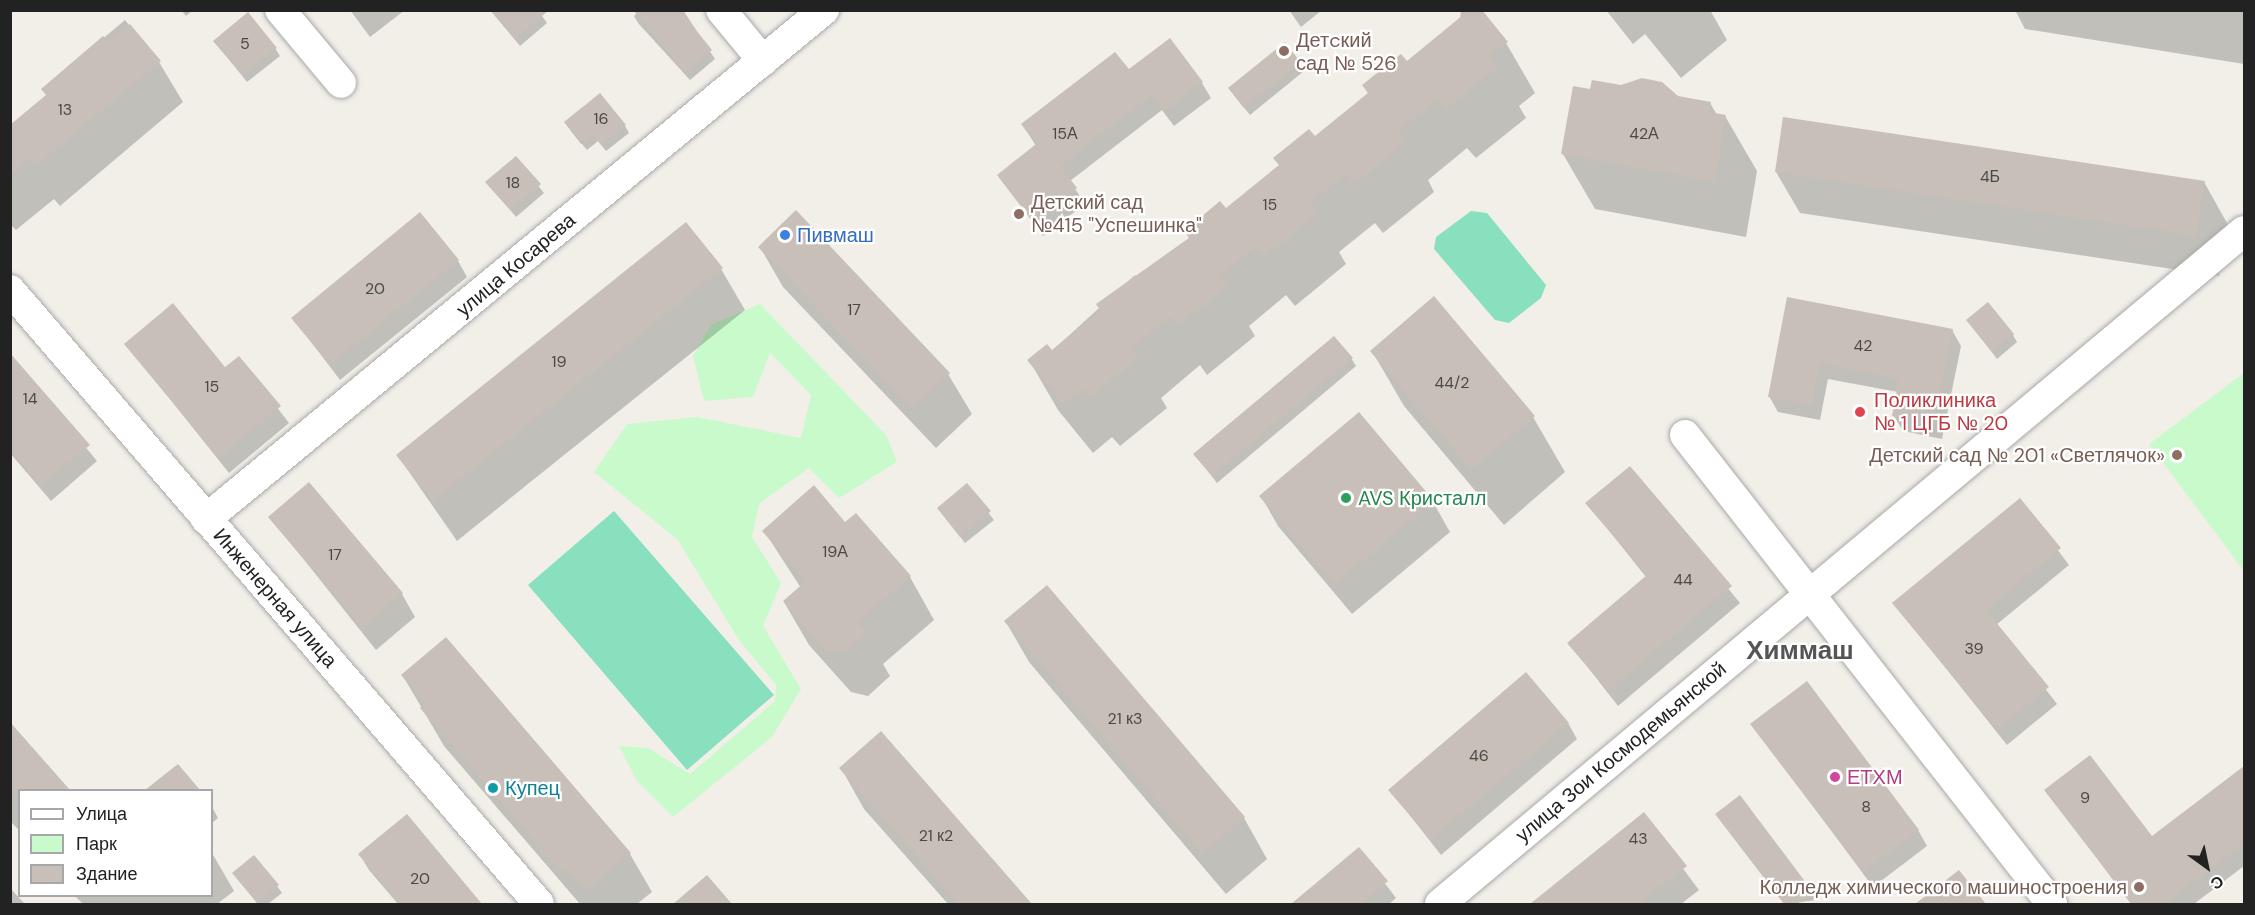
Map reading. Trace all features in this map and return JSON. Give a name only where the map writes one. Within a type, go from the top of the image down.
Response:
[{"type":"street","points":[[280,10],[341,83]]},
{"type":"street","points":[[721,10],[763,61]]},
{"type":"street","name":"улица Косарева","points":[[206,519],[824,10]]},
{"type":"street","name":"улица Зои Космодемьянской","points":[[1440,904],[2244,231]]},
{"type":"street","name":"Инженерная улица","points":[[10,290],[539,904]]},
{"type":"street","points":[[1685,435],[1811,592],[2052,904]]},
{"type":"green space","points":[[1471,211],[1487,213],[1546,285],[1541,298],[1509,323],[1495,320],[1434,249],[1436,237]]},
{"type":"green space","points":[[760,304],[886,435],[897,462],[839,498],[809,468],[759,504],[752,537],[781,583],[763,626],[801,689],[772,737],[673,817],[637,781],[619,746],[648,748],[690,774],[775,701],[776,685],[739,640],[677,539],[594,472],[627,424],[697,417],[801,438],[811,395],[770,353],[753,397],[704,401],[693,356],[711,325]]},
{"type":"green space","points":[[2244,373],[2244,571],[2149,444]]},
{"type":"green space","points":[[614,511],[774,695],[687,770],[528,585]]},
{"type":"building","points":[[492,10],[549,10],[515,39]]},
{"type":"building","points":[[633,10],[680,10],[712,50],[685,73]]},
{"type":"building","points":[[1469,10],[1482,10],[1508,42],[1489,56],[1498,67],[1446,109],[1438,99],[1399,130],[1407,141],[1354,184],[1346,174],[1310,203],[1318,213],[1265,257],[1257,246],[1220,276],[1228,286],[1178,326],[1170,316],[1132,348],[1139,358],[1090,397],[1082,388],[1063,404],[1027,360],[1047,344],[1052,350],[1100,310],[1096,304],[1189,238],[1184,231],[1220,201],[1226,208],[1279,165],[1273,158],[1309,129],[1315,136],[1368,93],[1362,85],[1401,54],[1407,61]]},
{"type":"building","points":[[248,12],[277,48],[242,75],[213,41]]},
{"type":"building","points":[[130,24],[161,61],[35,166],[29,159],[10,175],[10,125],[46,95],[41,89],[103,36],[108,42]]},
{"type":"building","points":[[1170,38],[1203,82],[1164,112],[1152,95],[1060,166],[1077,188],[1033,222],[997,175],[1036,144],[1021,124],[1115,52],[1129,69]]},
{"type":"building","points":[[1285,42],[1301,63],[1244,108],[1228,88]]},
{"type":"building","points":[[1642,78],[1662,82],[1678,96],[1711,102],[1709,112],[1726,115],[1715,182],[1561,154],[1573,86],[1590,89],[1592,80],[1621,85]]},
{"type":"building","points":[[600,93],[626,125],[601,145],[593,134],[581,144],[564,122]]},
{"type":"building","points":[[1783,117],[2205,181],[2196,236],[1775,172]]},
{"type":"building","points":[[516,156],[541,184],[511,211],[485,182]]},
{"type":"building","points":[[796,210],[950,373],[911,409],[758,247]]},
{"type":"building","points":[[420,212],[459,260],[330,365],[291,318]]},
{"type":"building","points":[[686,222],[723,268],[433,501],[396,455]]},
{"type":"building","points":[[1434,296],[1535,416],[1471,470],[1370,351]]},
{"type":"building","points":[[1787,297],[1953,329],[1934,424],[1892,416],[1899,379],[1820,363],[1812,405],[1768,397]]},
{"type":"building","points":[[1988,302],[2014,334],[1992,352],[1966,320]]},
{"type":"building","points":[[173,303],[225,367],[239,356],[281,406],[219,458],[124,344]]},
{"type":"building","points":[[1334,336],[1353,358],[1212,476],[1193,454]]},
{"type":"building","points":[[10,353],[90,445],[41,486],[10,450]]},
{"type":"building","name":"AVS Кристалл","points":[[1359,412],[1434,501],[1334,585],[1259,496]]},
{"type":"building","points":[[1630,466],[1732,586],[1608,691],[1567,643],[1647,575],[1585,503]]},
{"type":"building","points":[[309,482],[403,593],[362,628],[268,517]]},
{"type":"building","points":[[967,483],[991,511],[960,537],[937,508]]},
{"type":"building","points":[[814,485],[845,522],[856,513],[911,576],[858,622],[867,633],[843,653],[824,650],[783,601],[806,581],[762,531]]},
{"type":"building","points":[[2020,498],[2061,548],[1986,610],[2049,687],[1997,730],[1892,603]]},
{"type":"building","points":[[1047,585],[1245,817],[1202,854],[1004,621]]},
{"type":"building","points":[[446,637],[631,853],[586,891],[566,868],[561,873],[420,708],[425,703],[401,675]]},
{"type":"building","points":[[1526,672],[1569,723],[1431,840],[1388,790]]},
{"type":"building","name":"ЕТХМ","points":[[1807,681],[1919,830],[1863,872],[1750,724]]},
{"type":"building","points":[[10,722],[69,789],[10,790]]},
{"type":"building","points":[[881,731],[1032,904],[958,904],[839,768]]},
{"type":"building","points":[[2090,755],[2152,836],[2244,766],[2244,843],[2165,904],[2132,904],[2044,790]]},
{"type":"building","points":[[178,764],[199,789],[146,789]]},
{"type":"building","points":[[1740,795],[1813,892],[1797,904],[1784,904],[1715,814]]},
{"type":"building","points":[[1644,812],[1687,866],[1639,904],[1530,904]]},
{"type":"building","points":[[407,814],[482,904],[400,904],[358,854]]},
{"type":"building","points":[[1359,847],[1388,881],[1362,904],[1291,904]]},
{"type":"building","points":[[254,855],[279,885],[257,903],[232,873]]},
{"type":"building","points":[[1959,870],[1986,904],[1915,904]]},
{"type":"building","points":[[707,875],[732,904],[673,904]]},
{"type":"place","name":"Детcкий сад № 526","points":[[1284,51]]},
{"type":"place","name":"Детский сад №415 \"Успешинка\"","points":[[1019,214]]},
{"type":"place","name":"Пивмаш","points":[[785,235]]},
{"type":"place","name":"Поликлиника № 1 ЦГБ № 20","points":[[1860,412]]},
{"type":"place","name":"Детский сад № 201 «Светлячок»","points":[[2177,455]]},
{"type":"place","name":"AVS Кристалл","points":[[1346,498]]},
{"type":"place","name":"ЕТХМ","points":[[1835,777]]},
{"type":"place","name":"Купец","points":[[493,788]]},
{"type":"place","name":"Колледж химического машиностроения","points":[[2139,887]]},
{"type":"district","name":"Химмаш","points":[[1800,651]]}]
